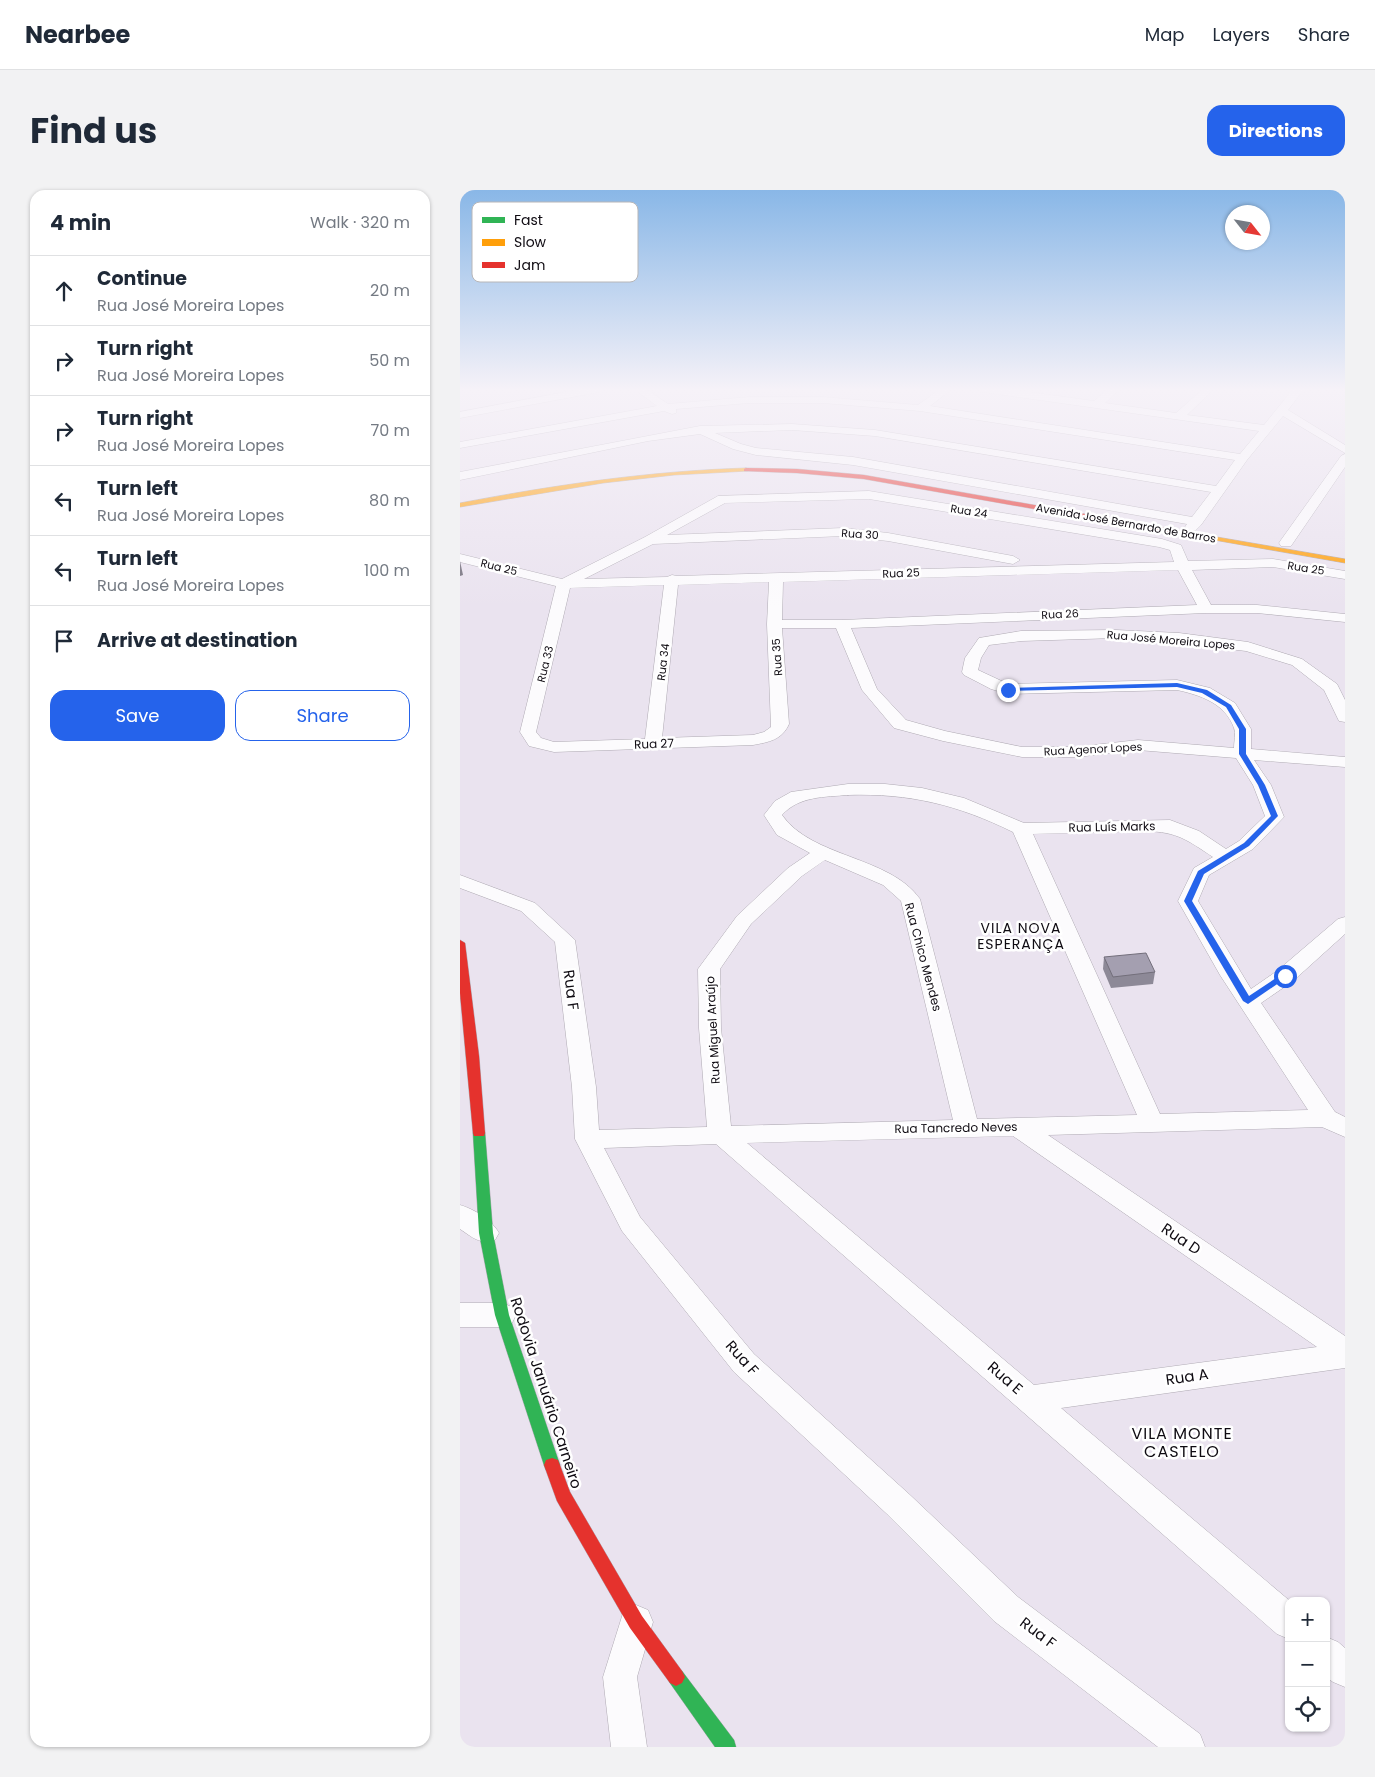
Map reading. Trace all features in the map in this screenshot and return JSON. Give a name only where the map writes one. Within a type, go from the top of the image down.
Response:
[{"type":"main road","name":"Avenida José Bernardo de Barros","points":[[460,498],[612,473],[697,466],[780,465],[843,469],[1193,524],[1345,561]]},
{"type":"main road","name":"Avenida José Bernardo de Barros","points":[[460,505],[580,483],[666,473],[765,470],[821,472],[1284,547],[1345,553]]},
{"type":"main road","name":"Rodovia Januário Carneiro","points":[[460,943],[473,1056],[486,1233],[502,1314],[563,1496],[636,1622],[727,1747]]},
{"type":"street","points":[[460,476],[531,462]]},
{"type":"street","points":[[861,462],[1193,524],[1240,462]]},
{"type":"street","points":[[1048,462],[1220,490]]},
{"type":"street","points":[[1273,563],[1342,462]]},
{"type":"street","name":"Rua 24","points":[[564,584],[650,540],[722,499],[869,495],[1162,543],[1176,548],[1182,564],[1206,609]]},
{"type":"street","name":"Rua 30","points":[[650,540],[843,532],[888,536],[1000,558],[1068,568]]},
{"type":"street","name":"Rua 25","points":[[460,558],[564,584],[672,579],[1182,564],[1273,563],[1345,574]]},
{"type":"street","name":"Rua 35","points":[[773,734],[782,724],[774,624],[776,577]]},
{"type":"street","name":"Rua 34","points":[[653,744],[672,579]]},
{"type":"street","name":"Rua 33","points":[[535,742],[528,732],[564,584]]},
{"type":"street","name":"Rua 26","points":[[774,624],[842,624],[1077,613],[1257,608],[1342,618]]},
{"type":"street","points":[[1077,613],[1087,633]]},
{"type":"street","name":"Rua Agenor Lopes","points":[[842,624],[870,690],[900,724],[966,742],[1022,752],[1076,752],[1138,745],[1345,762]]},
{"type":"street","name":"Rua José Moreira Lopes","points":[[1242,754],[1243,729],[1229,706],[1204,691],[1177,685],[1008,690],[970,672],[973,658],[984,641],[1021,636],[1087,633],[1179,638],[1248,647],[1297,662],[1331,687],[1345,717]]},
{"type":"street","name":"Rua 27","points":[[535,742],[554,747],[653,744],[752,740],[773,734]]},
{"type":"street","points":[[1242,754],[1262,785],[1275,816],[1246,845],[1201,872],[1188,901],[1248,1001],[1335,1123]]},
{"type":"street","name":"Rua Chico Mendes","points":[[966,1127],[910,900],[890,881],[823,852],[784,831],[773,815],[780,806],[793,798],[826,791],[868,789],[922,793],[959,802],[998,817],[1021,830]]},
{"type":"street","name":"Rua Luís Marks","points":[[1021,830],[1146,825],[1170,826],[1192,834],[1226,857]]},
{"type":"street","points":[[1021,830],[1152,1122]]},
{"type":"street","name":"Rua Miguel Araújo","points":[[720,1134],[710,1028],[710,969],[744,920],[795,872],[823,852]]},
{"type":"street","name":"Rua F","points":[[460,881],[528,907],[565,940],[584,1087],[587,1139],[631,1224],[744,1364],[898,1504],[1006,1609],[1187,1747]]},
{"type":"street","points":[[1248,1001],[1285,976],[1345,923]]},
{"type":"street","name":"Rua Tancredo Neves","points":[[587,1139],[1152,1122],[1335,1123]]},
{"type":"street","name":"Rua D","points":[[1017,1126],[1345,1351]]},
{"type":"street","name":"Rua E","points":[[720,1134],[1285,1619]]},
{"type":"street","points":[[460,1216],[486,1233]]},
{"type":"street","points":[[460,1315],[502,1314]]},
{"type":"street","name":"Rua A","points":[[1029,1399],[1345,1356]]},
{"type":"street","points":[[629,1747],[620,1677],[636,1622]]},
{"type":"street","points":[[1330,1657],[1345,1670]]},
{"type":"building","points":[[1146,953],[1155,972],[1113,977],[1104,957]]},
{"type":"traffic: fast","points":[[479,1133],[486,1233],[502,1315],[552,1465]]},
{"type":"traffic: fast","points":[[676,1677],[727,1747]]},
{"type":"traffic: slow","points":[[460,505],[603,481],[674,473],[746,470]]},
{"type":"traffic: slow","points":[[1176,532],[1345,561]]},
{"type":"traffic: jam","points":[[746,470],[797,471],[864,477],[1176,532]]},
{"type":"traffic: jam","points":[[460,943],[473,1056],[479,1133]]},
{"type":"traffic: jam","points":[[552,1465],[563,1496],[636,1622],[676,1677]]},
{"type":"district","name":"VILA NOVA ESPERANÇA","points":[[1021,936]]},
{"type":"district","name":"VILA MONTE CASTELO","points":[[1182,1442]]},
{"type":"route","points":[[1008,690],[1177,685],[1204,691],[1229,706],[1243,729],[1242,754],[1262,785],[1275,816],[1246,845],[1201,872],[1188,901],[1248,1001],[1285,976]]}]
